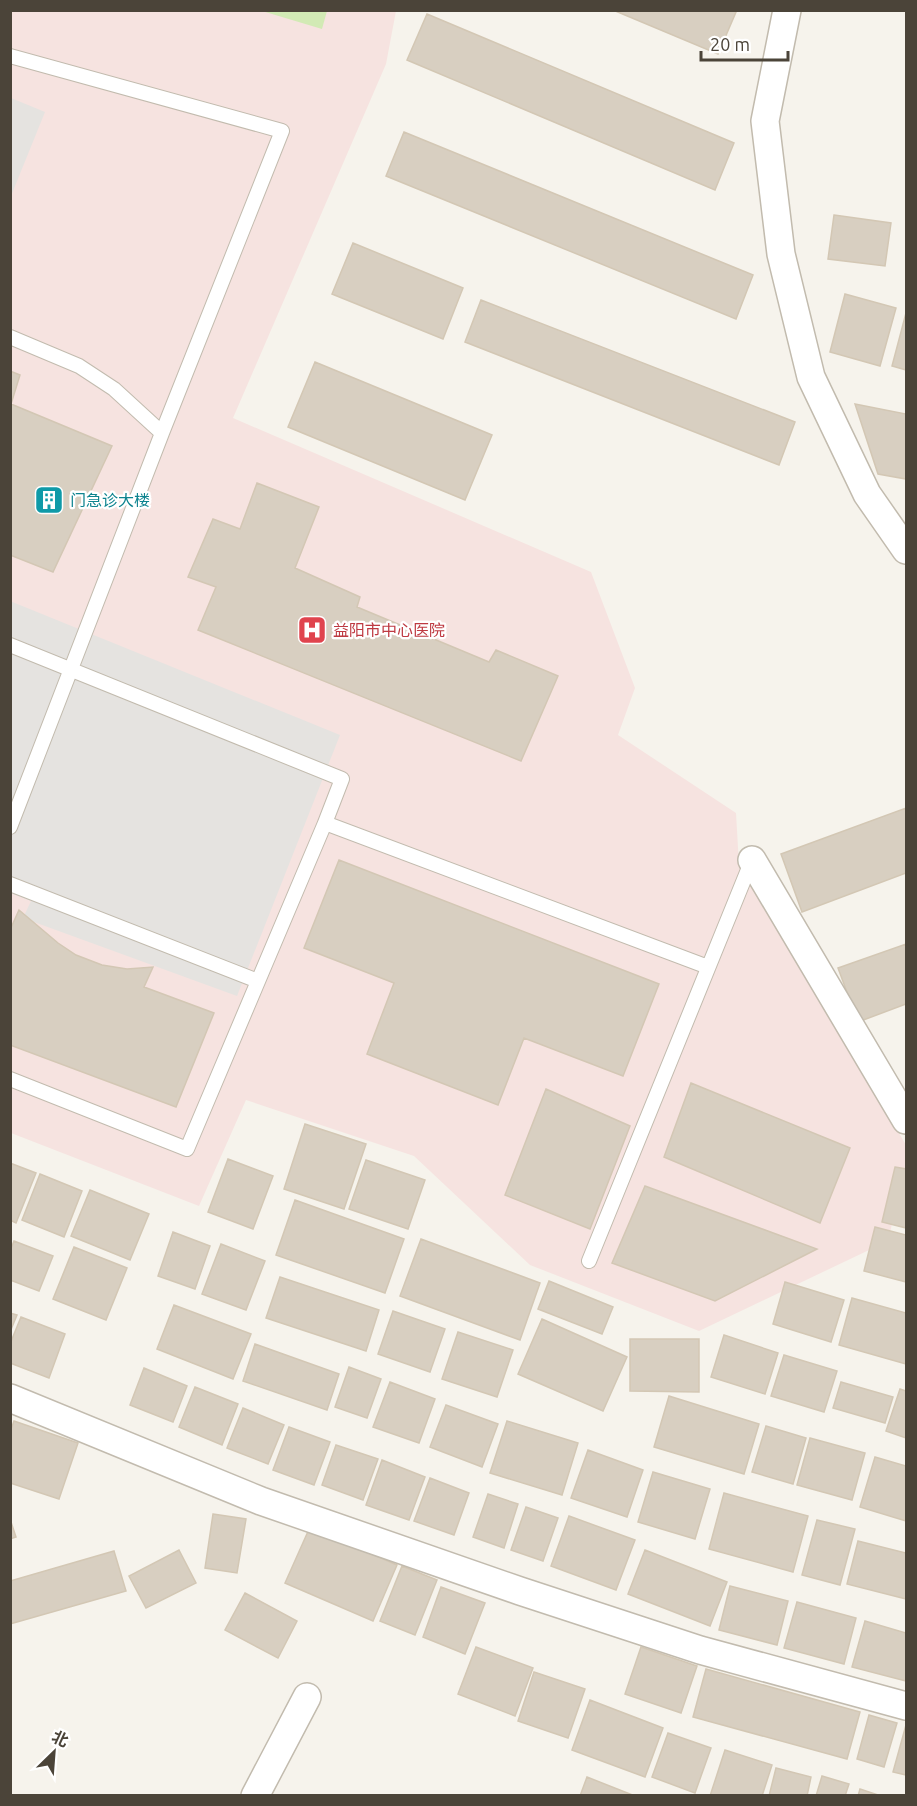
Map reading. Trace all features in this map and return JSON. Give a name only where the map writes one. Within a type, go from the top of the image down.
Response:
[{"type":"street","points":[[787,10],[765,121],[781,254],[811,377],[867,494],[906,550]]},
{"type":"street","points":[[752,860],[906,1120]]},
{"type":"street","points":[[10,1398],[261,1501],[520,1591],[700,1650],[906,1706]]},
{"type":"street","points":[[255,1796],[307,1697]]},
{"type":"lane","points":[[10,57],[282,131],[162,433],[10,827]]},
{"type":"lane","points":[[10,337],[79,366],[114,389],[162,433]]},
{"type":"lane","points":[[10,645],[342,779],[187,1149],[10,1078]]},
{"type":"lane","points":[[325,823],[708,968]]},
{"type":"lane","points":[[589,1261],[752,860]]},
{"type":"lane","points":[[10,884],[258,981]]},
{"type":"shaded area","name":"益阳市中心医院","points":[[10,11],[396,11],[386,64],[233,418],[591,572],[635,688],[618,735],[736,813],[739,865],[906,1145],[906,1164],[888,1241],[699,1331],[530,1265],[414,1156],[246,1100],[199,1206],[11,1133]]},
{"type":"shaded area","points":[[11,98],[45,112],[11,196]]},
{"type":"shaded area","points":[[10,601],[340,735],[237,996],[23,918],[31,901],[10,893]]},
{"type":"green space","points":[[262,11],[327,11],[322,29]]},
{"type":"building","points":[[613,10],[732,10],[736,12],[718,54]]},
{"type":"building","points":[[427,14],[734,143],[715,190],[407,60]]},
{"type":"building","points":[[404,132],[753,275],[736,319],[386,176]]},
{"type":"building","points":[[834,215],[891,223],[885,266],[828,259]]},
{"type":"building","points":[[353,243],[463,288],[443,339],[332,294]]},
{"type":"building","points":[[845,294],[896,308],[880,366],[830,352]]},
{"type":"building","points":[[481,300],[795,422],[779,465],[465,342]]},
{"type":"building","points":[[906,313],[906,370],[892,366]]},
{"type":"building","points":[[315,362],[492,435],[465,500],[288,427]]},
{"type":"building","name":"门急诊大楼","points":[[10,371],[20,375],[11,404],[112,446],[53,572],[10,555]]},
{"type":"building","points":[[855,404],[906,414],[906,479],[878,474]]},
{"type":"building","points":[[257,483],[319,507],[295,568],[360,597],[357,607],[489,662],[496,650],[558,676],[521,761],[198,630],[216,587],[188,577],[213,519],[240,529]]},
{"type":"building","points":[[906,808],[906,873],[802,912],[781,854]]},
{"type":"building","points":[[339,860],[659,984],[623,1076],[524,1038],[498,1105],[367,1054],[394,983],[304,948]]},
{"type":"building","points":[[19,910],[76,955],[102,965],[127,969],[153,967],[144,987],[214,1013],[176,1107],[10,1045],[10,930]]},
{"type":"building","points":[[906,944],[906,1004],[858,1022],[838,968]]},
{"type":"building","points":[[691,1083],[850,1148],[820,1223],[664,1157]]},
{"type":"building","points":[[546,1089],[630,1126],[590,1229],[505,1195]]},
{"type":"building","points":[[305,1124],[366,1144],[344,1209],[284,1189]]},
{"type":"building","points":[[228,1159],[273,1176],[253,1229],[208,1212]]},
{"type":"building","points":[[366,1160],[425,1180],[408,1229],[349,1209]]},
{"type":"building","points":[[10,1163],[36,1173],[16,1223],[10,1220]]},
{"type":"building","points":[[895,1167],[906,1169],[906,1228],[882,1222]]},
{"type":"building","points":[[40,1174],[82,1191],[64,1237],[22,1220]]},
{"type":"building","points":[[645,1186],[817,1249],[715,1301],[612,1263]]},
{"type":"building","points":[[90,1190],[149,1214],[130,1260],[71,1236]]},
{"type":"building","points":[[295,1200],[404,1239],[385,1293],[276,1255]]},
{"type":"building","points":[[875,1227],[906,1235],[906,1282],[864,1271]]},
{"type":"building","points":[[173,1232],[210,1246],[195,1289],[158,1276]]},
{"type":"building","points":[[421,1239],[540,1283],[520,1340],[400,1296]]},
{"type":"building","points":[[14,1241],[53,1256],[39,1291],[10,1280],[10,1251]]},
{"type":"building","points":[[221,1244],[265,1261],[246,1310],[202,1294]]},
{"type":"building","points":[[74,1247],[127,1268],[106,1320],[53,1299]]},
{"type":"building","points":[[280,1277],[379,1310],[366,1351],[266,1318]]},
{"type":"building","points":[[549,1281],[613,1307],[602,1334],[538,1309]]},
{"type":"building","points":[[785,1282],[844,1300],[831,1342],[773,1324]]},
{"type":"building","points":[[852,1298],[906,1313],[906,1364],[839,1345]]},
{"type":"building","points":[[174,1305],[251,1334],[233,1379],[157,1349]]},
{"type":"building","points":[[393,1311],[445,1329],[430,1372],[378,1354]]},
{"type":"building","points":[[10,1313],[17,1315],[10,1332]]},
{"type":"building","points":[[21,1317],[65,1334],[49,1378],[10,1363],[10,1344]]},
{"type":"building","points":[[542,1319],[627,1357],[603,1411],[518,1374]]},
{"type":"building","points":[[458,1332],[513,1350],[497,1397],[442,1379]]},
{"type":"building","points":[[724,1335],[778,1353],[765,1394],[711,1377]]},
{"type":"building","points":[[630,1339],[699,1339],[699,1392],[630,1391]]},
{"type":"building","points":[[255,1344],[339,1374],[327,1410],[243,1381]]},
{"type":"building","points":[[784,1355],[837,1371],[824,1412],[771,1396]]},
{"type":"building","points":[[349,1367],[381,1379],[367,1418],[335,1407]]},
{"type":"building","points":[[144,1368],[187,1386],[173,1422],[130,1405]]},
{"type":"building","points":[[390,1382],[435,1399],[419,1443],[373,1427]]},
{"type":"building","points":[[841,1382],[893,1397],[885,1423],[833,1408]]},
{"type":"building","points":[[195,1387],[238,1404],[222,1445],[179,1427]]},
{"type":"building","points":[[900,1389],[906,1391],[906,1438],[886,1431]]},
{"type":"building","points":[[669,1396],[759,1424],[744,1474],[654,1447]]},
{"type":"building","points":[[446,1405],[498,1424],[482,1467],[430,1447]]},
{"type":"building","points":[[243,1408],[284,1425],[268,1464],[227,1448]]},
{"type":"building","points":[[14,1421],[78,1443],[59,1499],[10,1483],[10,1432]]},
{"type":"building","points":[[507,1421],[578,1443],[562,1495],[490,1473]]},
{"type":"building","points":[[766,1426],[806,1438],[793,1484],[752,1472]]},
{"type":"building","points":[[289,1427],[330,1442],[314,1485],[273,1470]]},
{"type":"building","points":[[810,1438],[865,1453],[852,1500],[797,1485]]},
{"type":"building","points":[[336,1445],[378,1459],[363,1500],[322,1485]]},
{"type":"building","points":[[588,1450],[643,1470],[627,1517],[571,1498]]},
{"type":"building","points":[[875,1457],[906,1466],[906,1521],[860,1507]]},
{"type":"building","points":[[382,1460],[425,1477],[409,1520],[366,1505]]},
{"type":"building","points":[[653,1472],[710,1489],[695,1539],[638,1522]]},
{"type":"building","points":[[430,1478],[469,1493],[454,1535],[414,1521]]},
{"type":"building","points":[[724,1493],[808,1516],[793,1572],[709,1549]]},
{"type":"building","points":[[488,1494],[518,1504],[504,1548],[473,1537]]},
{"type":"building","points":[[526,1507],[558,1518],[543,1561],[511,1550]]},
{"type":"building","points":[[213,1514],[246,1519],[237,1573],[205,1568]]},
{"type":"building","points":[[569,1516],[635,1540],[616,1590],[551,1566]]},
{"type":"building","points":[[10,1519],[16,1537],[10,1539]]},
{"type":"building","points":[[817,1520],[855,1529],[840,1585],[802,1575]]},
{"type":"building","points":[[310,1527],[397,1565],[373,1621],[285,1583]]},
{"type":"building","points":[[858,1541],[906,1553],[906,1599],[847,1584]]},
{"type":"building","points":[[179,1550],[196,1583],[146,1608],[129,1576]]},
{"type":"building","points":[[645,1550],[727,1582],[710,1626],[628,1594]]},
{"type":"building","points":[[114,1551],[126,1591],[10,1624],[10,1581]]},
{"type":"building","points":[[402,1566],[437,1580],[415,1635],[380,1621]]},
{"type":"building","points":[[730,1586],[788,1601],[777,1645],[719,1630]]},
{"type":"building","points":[[441,1587],[485,1603],[465,1654],[423,1637]]},
{"type":"building","points":[[245,1593],[297,1621],[278,1658],[225,1630]]},
{"type":"building","points":[[797,1602],[856,1618],[844,1664],[784,1648]]},
{"type":"building","points":[[865,1621],[906,1633],[906,1681],[852,1667]]},
{"type":"building","points":[[476,1647],[533,1668],[515,1716],[458,1694]]},
{"type":"building","points":[[641,1647],[697,1666],[681,1713],[625,1694]]},
{"type":"building","points":[[706,1669],[860,1712],[847,1759],[693,1717]]},
{"type":"building","points":[[534,1672],[585,1689],[568,1738],[518,1721]]},
{"type":"building","points":[[590,1700],[663,1728],[645,1777],[572,1750]]},
{"type":"building","points":[[869,1715],[897,1723],[884,1767],[857,1759]]},
{"type":"building","points":[[906,1725],[906,1775],[893,1772]]},
{"type":"building","points":[[668,1733],[711,1748],[695,1793],[652,1777]]},
{"type":"building","points":[[725,1750],[772,1765],[762,1796],[710,1796]]},
{"type":"building","points":[[776,1768],[811,1777],[807,1796],[769,1796]]},
{"type":"building","points":[[822,1776],[849,1784],[845,1796],[816,1796]]},
{"type":"building","points":[[587,1777],[635,1796],[580,1796]]},
{"type":"building","points":[[860,1789],[881,1796],[858,1796]]},
{"type":"place","name":"门急诊大楼","points":[[49,500]]},
{"type":"place","name":"益阳市中心医院","points":[[312,630]]}]
